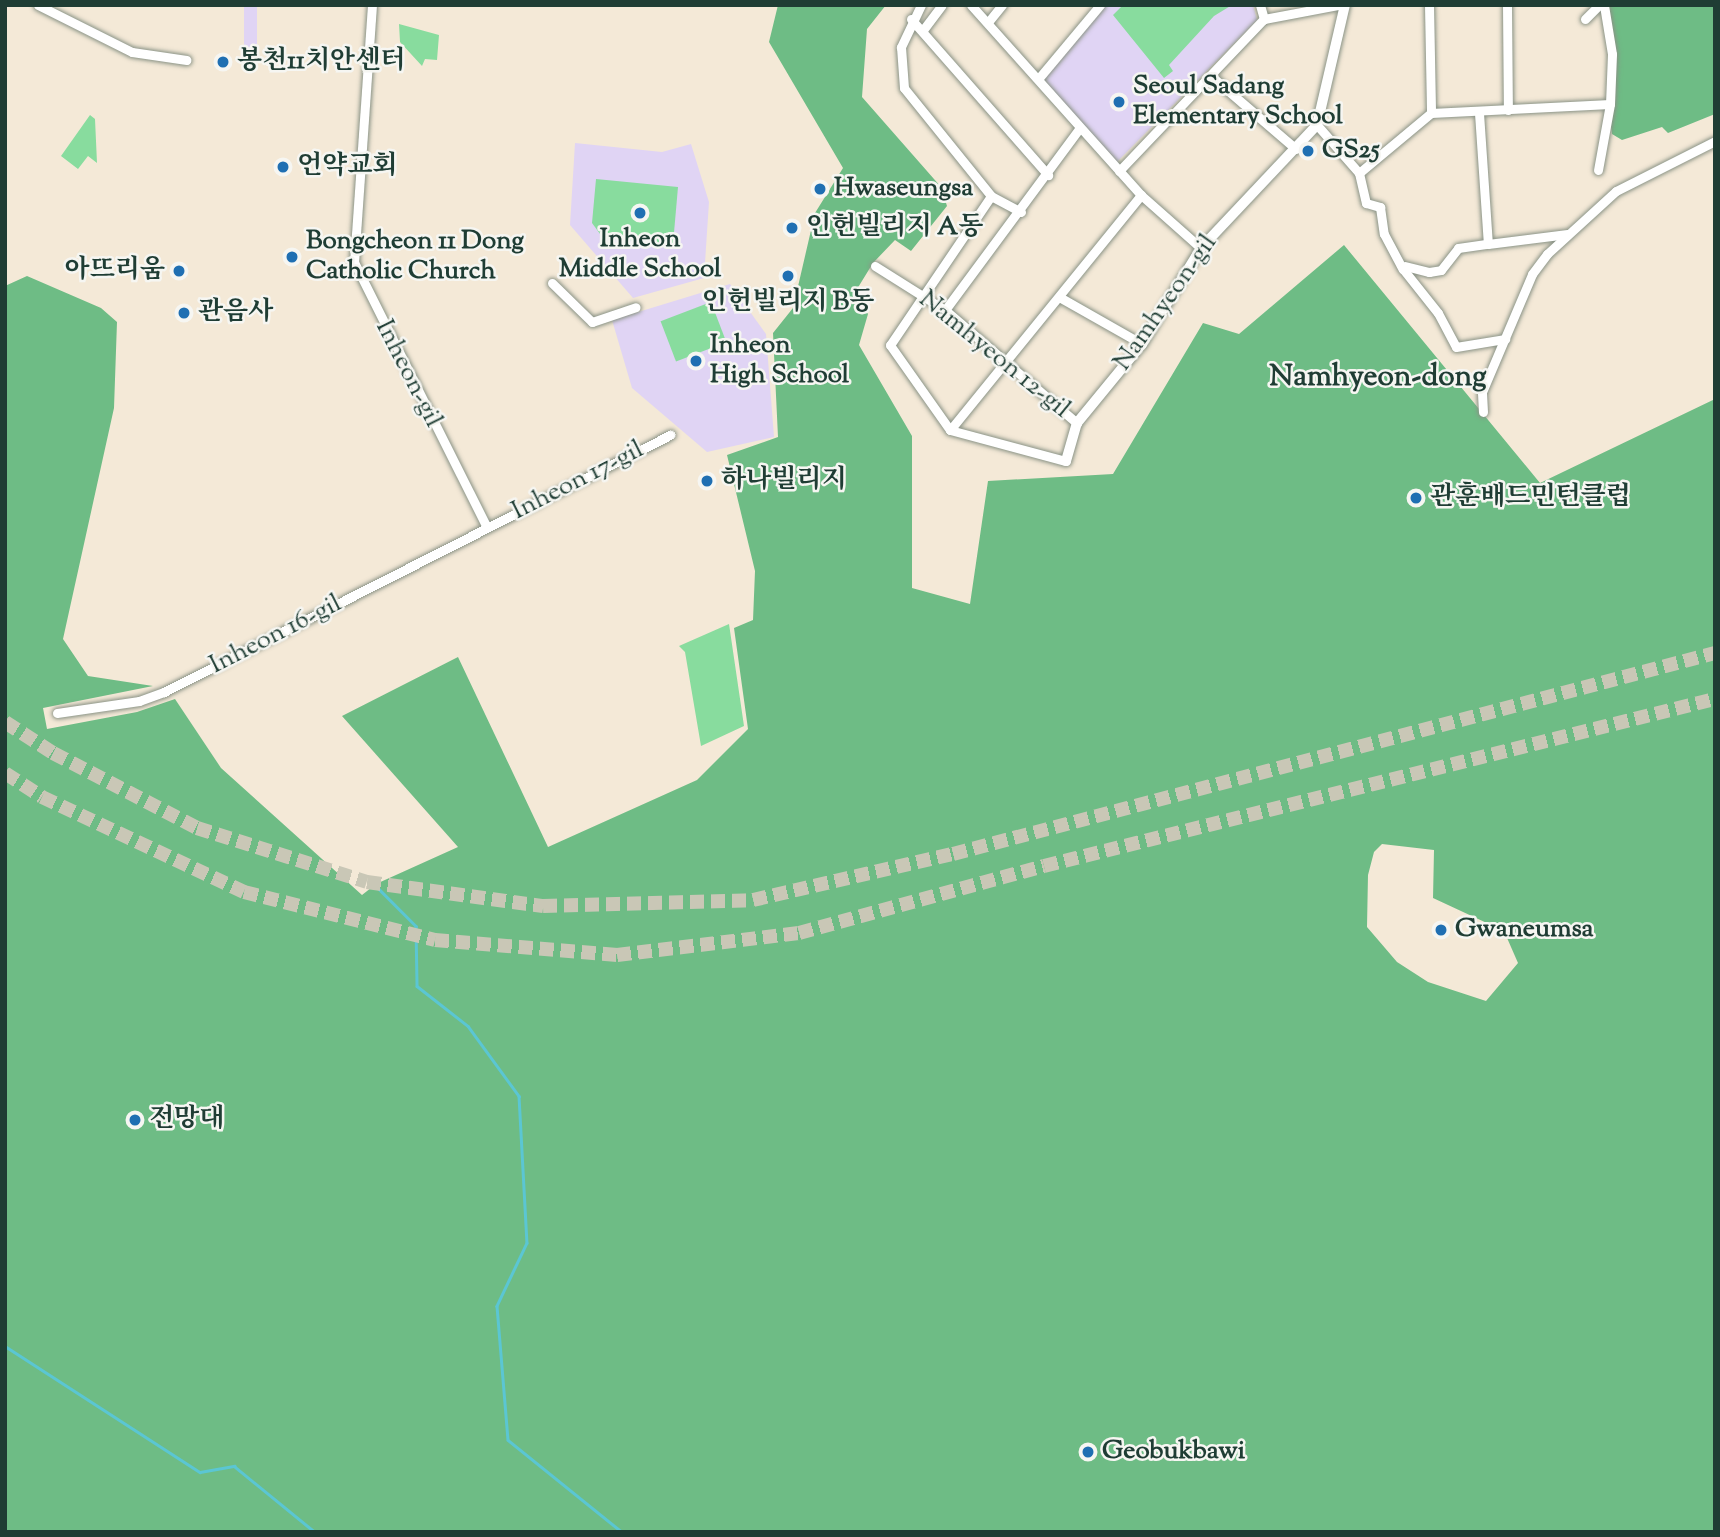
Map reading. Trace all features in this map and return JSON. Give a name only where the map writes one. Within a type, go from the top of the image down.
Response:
[{"type":"street","points":[[38,5],[132,52],[186,60]]},
{"type":"street","name":"Inheon-gil","points":[[372,5],[354,262],[486,528]]},
{"type":"street","points":[[921,5],[911,19],[901,47],[904,88],[991,196],[1021,212]]},
{"type":"street","points":[[923,30],[942,5]]},
{"type":"street","points":[[971,5],[989,21],[1079,129],[1141,195],[1201,248]]},
{"type":"street","points":[[989,21],[1002,5]]},
{"type":"street","points":[[1039,78],[1100,5]]},
{"type":"street","points":[[1260,5],[1264,19]]},
{"type":"street","points":[[1119,171],[1264,19],[1338,5]]},
{"type":"street","name":"Namhyeon-gil","points":[[1066,461],[1077,423],[1142,344],[1201,248],[1317,125],[1345,5]]},
{"type":"street","points":[[1429,5],[1431,113]]},
{"type":"street","points":[[1507,5],[1508,110]]},
{"type":"street","points":[[1585,5],[1585,19],[1601,5],[1612,54],[1610,104],[1598,170]]},
{"type":"street","points":[[911,19],[1048,175]]},
{"type":"street","points":[[1211,76],[1296,149]]},
{"type":"street","points":[[1359,173],[1431,113],[1479,113],[1610,104]]},
{"type":"street","points":[[1479,113],[1488,244]]},
{"type":"street","points":[[1317,125],[1359,173],[1366,203],[1380,207],[1384,234],[1403,270],[1438,313],[1456,347],[1505,340]]},
{"type":"street","points":[[945,310],[1021,212],[1079,129]]},
{"type":"street","points":[[1483,412],[1482,392],[1532,274],[1567,234],[1616,191],[1715,141]]},
{"type":"street","points":[[950,430],[1061,298],[1141,195]]},
{"type":"street","points":[[991,196],[921,295],[890,345],[950,430],[1066,461]]},
{"type":"street","points":[[1405,266],[1429,272],[1441,270],[1458,248],[1567,234]]},
{"type":"street","name":"Namhyeon 12-gil","points":[[875,266],[945,310],[1077,423]]},
{"type":"street","points":[[552,283],[592,322],[636,307]]},
{"type":"street","points":[[1061,298],[1142,344]]},
{"type":"street","name":"Inheon 17-gil","points":[[486,528],[670,435]]},
{"type":"street","name":"Inheon 16-gil","points":[[57,713],[139,701],[164,692],[486,528]]},
{"type":"shaded area","points":[[244,5],[257,5],[257,50],[244,50]]},
{"type":"shaded area","name":"Seoul Sadang Elementary School","points":[[1104,5],[1253,5],[1257,20],[1116,163],[1039,78]]},
{"type":"shaded area","name":"Inheon Middle School","points":[[575,143],[662,152],[691,144],[709,202],[704,278],[633,298],[570,225]]},
{"type":"shaded area","name":"Inheon High School","points":[[730,284],[766,334],[774,437],[707,452],[632,388],[612,320]]},
{"type":"green space","points":[[778,5],[886,5],[867,29],[862,97],[941,187],[947,206],[911,251],[895,240],[873,263],[854,294],[868,314],[859,345],[912,436],[912,588],[970,604],[988,481],[1113,474],[1203,323],[1239,334],[1344,245],[1540,483],[1715,399],[1715,1532],[5,1532],[5,286],[27,276],[101,308],[117,322],[114,408],[63,639],[88,676],[153,686],[43,708],[47,729],[137,712],[175,699],[221,768],[362,895],[376,884],[458,847],[342,716],[458,657],[548,847],[697,780],[748,729],[734,628],[753,620],[755,571],[727,455],[778,437],[773,333],[793,308],[815,213],[843,168],[769,42]],"holes":[[[1382,844],[1434,850],[1433,898],[1504,931],[1518,963],[1486,1001],[1428,982],[1397,962],[1367,927],[1368,875],[1374,852]]]},
{"type":"green space","points":[[1123,5],[1232,5],[1214,16],[1169,65],[1173,71],[1164,78],[1113,15]]},
{"type":"green space","points":[[1606,5],[1715,5],[1715,114],[1668,133],[1662,127],[1622,140],[1612,134],[1609,112],[1614,55]]},
{"type":"green space","points":[[399,24],[439,35],[437,60],[425,59],[422,66],[400,42]]},
{"type":"green space","points":[[90,115],[95,119],[97,163],[88,156],[78,169],[61,156]]},
{"type":"green space","points":[[596,179],[678,187],[673,244],[603,238],[592,223]]},
{"type":"green space","points":[[711,302],[726,342],[676,361],[661,321]]},
{"type":"green space","points":[[729,624],[744,726],[701,746],[685,652],[679,646]]},
{"type":"waterway","points":[[378,888],[416,926],[417,986],[468,1026],[519,1096],[527,1243],[497,1306],[508,1440],[622,1532]]},
{"type":"waterway","points":[[5,1346],[200,1472],[234,1466],[315,1532]]},
{"type":"tunnel","points":[[5,722],[53,753],[197,828],[367,882],[543,906],[753,900],[953,854],[1715,653]]},
{"type":"tunnel","points":[[5,773],[42,797],[244,892],[435,940],[617,955],[799,933],[1044,866],[1715,699]]},
{"type":"place","name":"봉천11치안센터","points":[[223,62]]},
{"type":"place","name":"Seoul Sadang Elementary School","points":[[1119,102]]},
{"type":"place","name":"GS25","points":[[1308,151]]},
{"type":"place","name":"언약교회","points":[[283,167]]},
{"type":"place","name":"Hwaseungsa","points":[[820,189]]},
{"type":"place","name":"Inheon Middle School","points":[[640,213]]},
{"type":"place","name":"인헌빌리지 A동","points":[[792,228]]},
{"type":"place","name":"Bongcheon 11 Dong Catholic Church","points":[[292,257]]},
{"type":"place","name":"아뜨리움","points":[[179,271]]},
{"type":"place","name":"인헌빌리지 B동","points":[[788,276]]},
{"type":"place","name":"관음사","points":[[184,313]]},
{"type":"place","name":"Inheon High School","points":[[696,361]]},
{"type":"place","name":"하나빌리지","points":[[707,481]]},
{"type":"place","name":"관훈배드민턴클럽","points":[[1416,498]]},
{"type":"place","name":"Gwaneumsa","points":[[1441,930]]},
{"type":"place","name":"전망대","points":[[135,1120]]},
{"type":"place","name":"Geobukbawi","points":[[1088,1452]]},
{"type":"district","name":"Namhyeon-dong","points":[[1378,378]]}]
